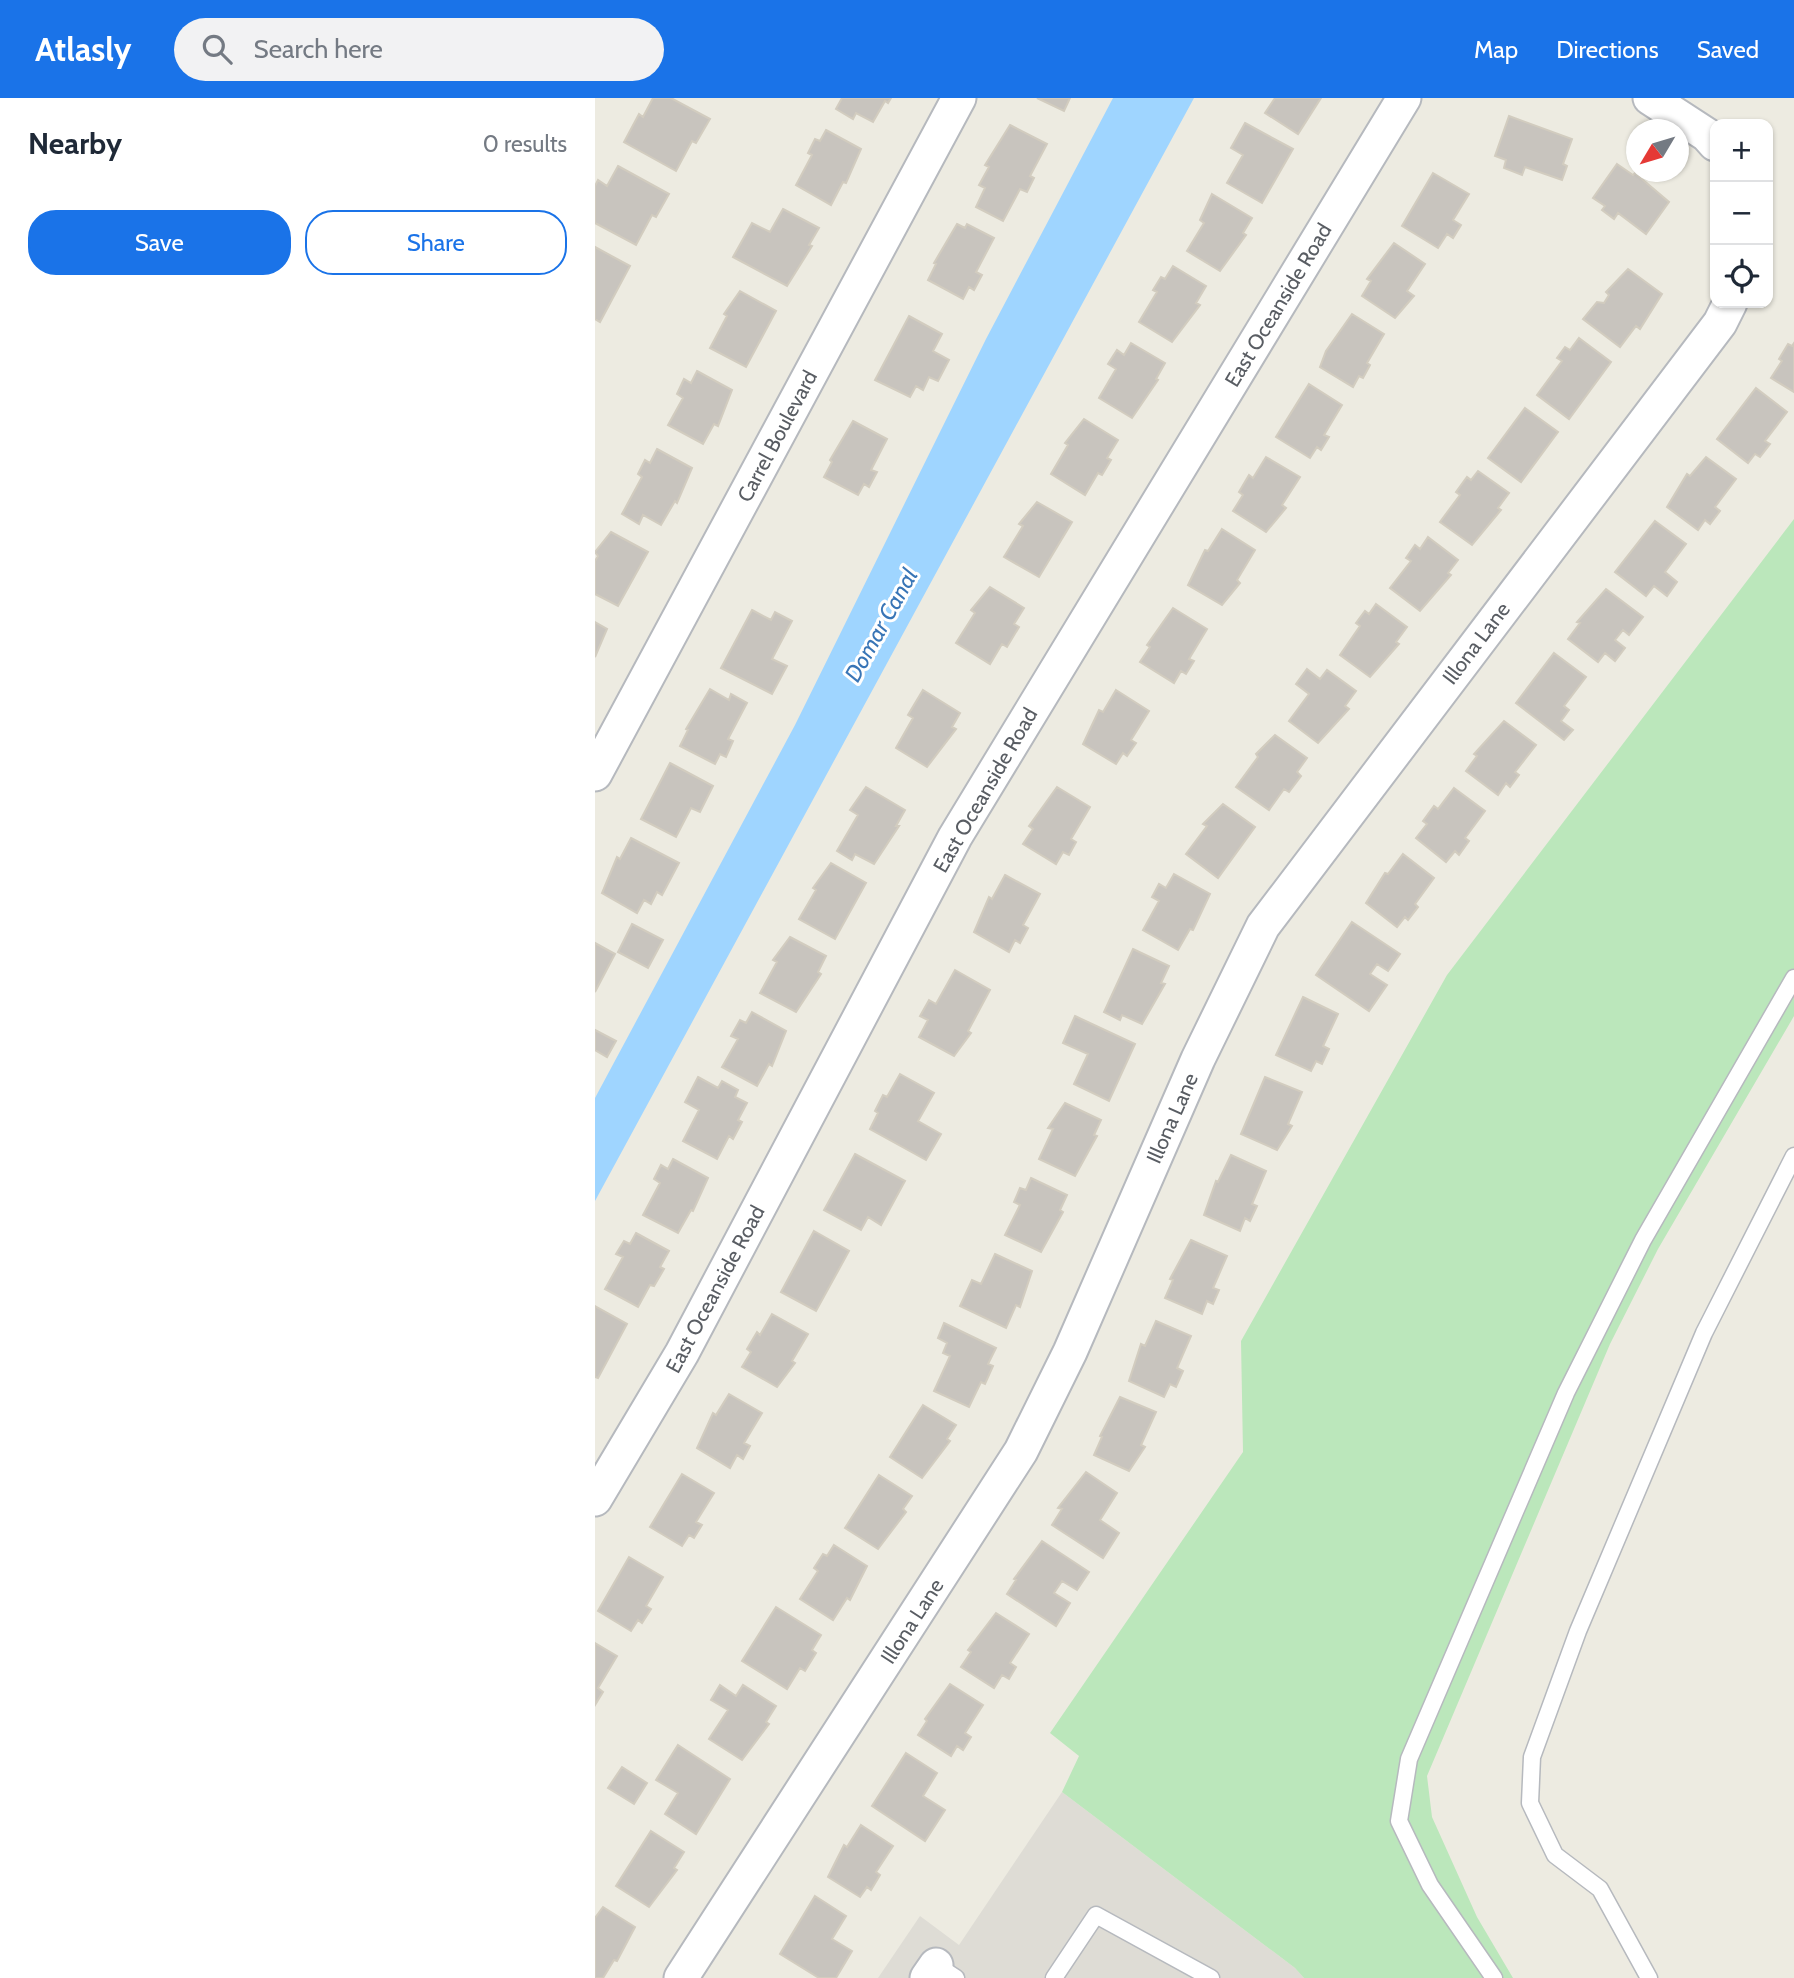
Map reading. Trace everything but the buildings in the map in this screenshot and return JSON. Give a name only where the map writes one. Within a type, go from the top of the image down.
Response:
[{"type":"street","name":"Carrel Boulevard","points":[[596,772],[959,98]]},
{"type":"street","name":"East Oceanside Road","points":[[595,1499],[682,1353],[955,836],[1404,98]]},
{"type":"street","points":[[1663,106],[1710,140]]},
{"type":"street","name":"Illona Lane","points":[[681,1978],[1021,1451],[1070,1352],[1198,1059],[1263,926],[1720,323],[1728,308]]},
{"type":"lane","points":[[1494,1978],[1430,1885],[1399,1821],[1409,1759],[1566,1393],[1643,1240],[1794,978]]},
{"type":"lane","points":[[1649,1978],[1600,1889],[1555,1855],[1530,1803],[1532,1757],[1578,1631],[1704,1333],[1794,1156]]},
{"type":"lane","points":[[1054,1978],[1096,1915],[1211,1978]]},
{"type":"shaded area","points":[[1062,1792],[1295,1968],[1304,1978],[878,1978],[920,1916],[959,1945]]},
{"type":"green space","points":[[1794,519],[1794,1016],[1658,1249],[1610,1344],[1427,1776],[1432,1817],[1477,1917],[1513,1978],[1304,1978],[1295,1968],[1062,1792],[1079,1756],[1050,1733],[1243,1452],[1241,1341],[1447,975]]},
{"type":"water","name":"Domar Canal","points":[[1113,98],[1194,98],[595,1201],[595,1098],[795,725],[986,339]]}]
